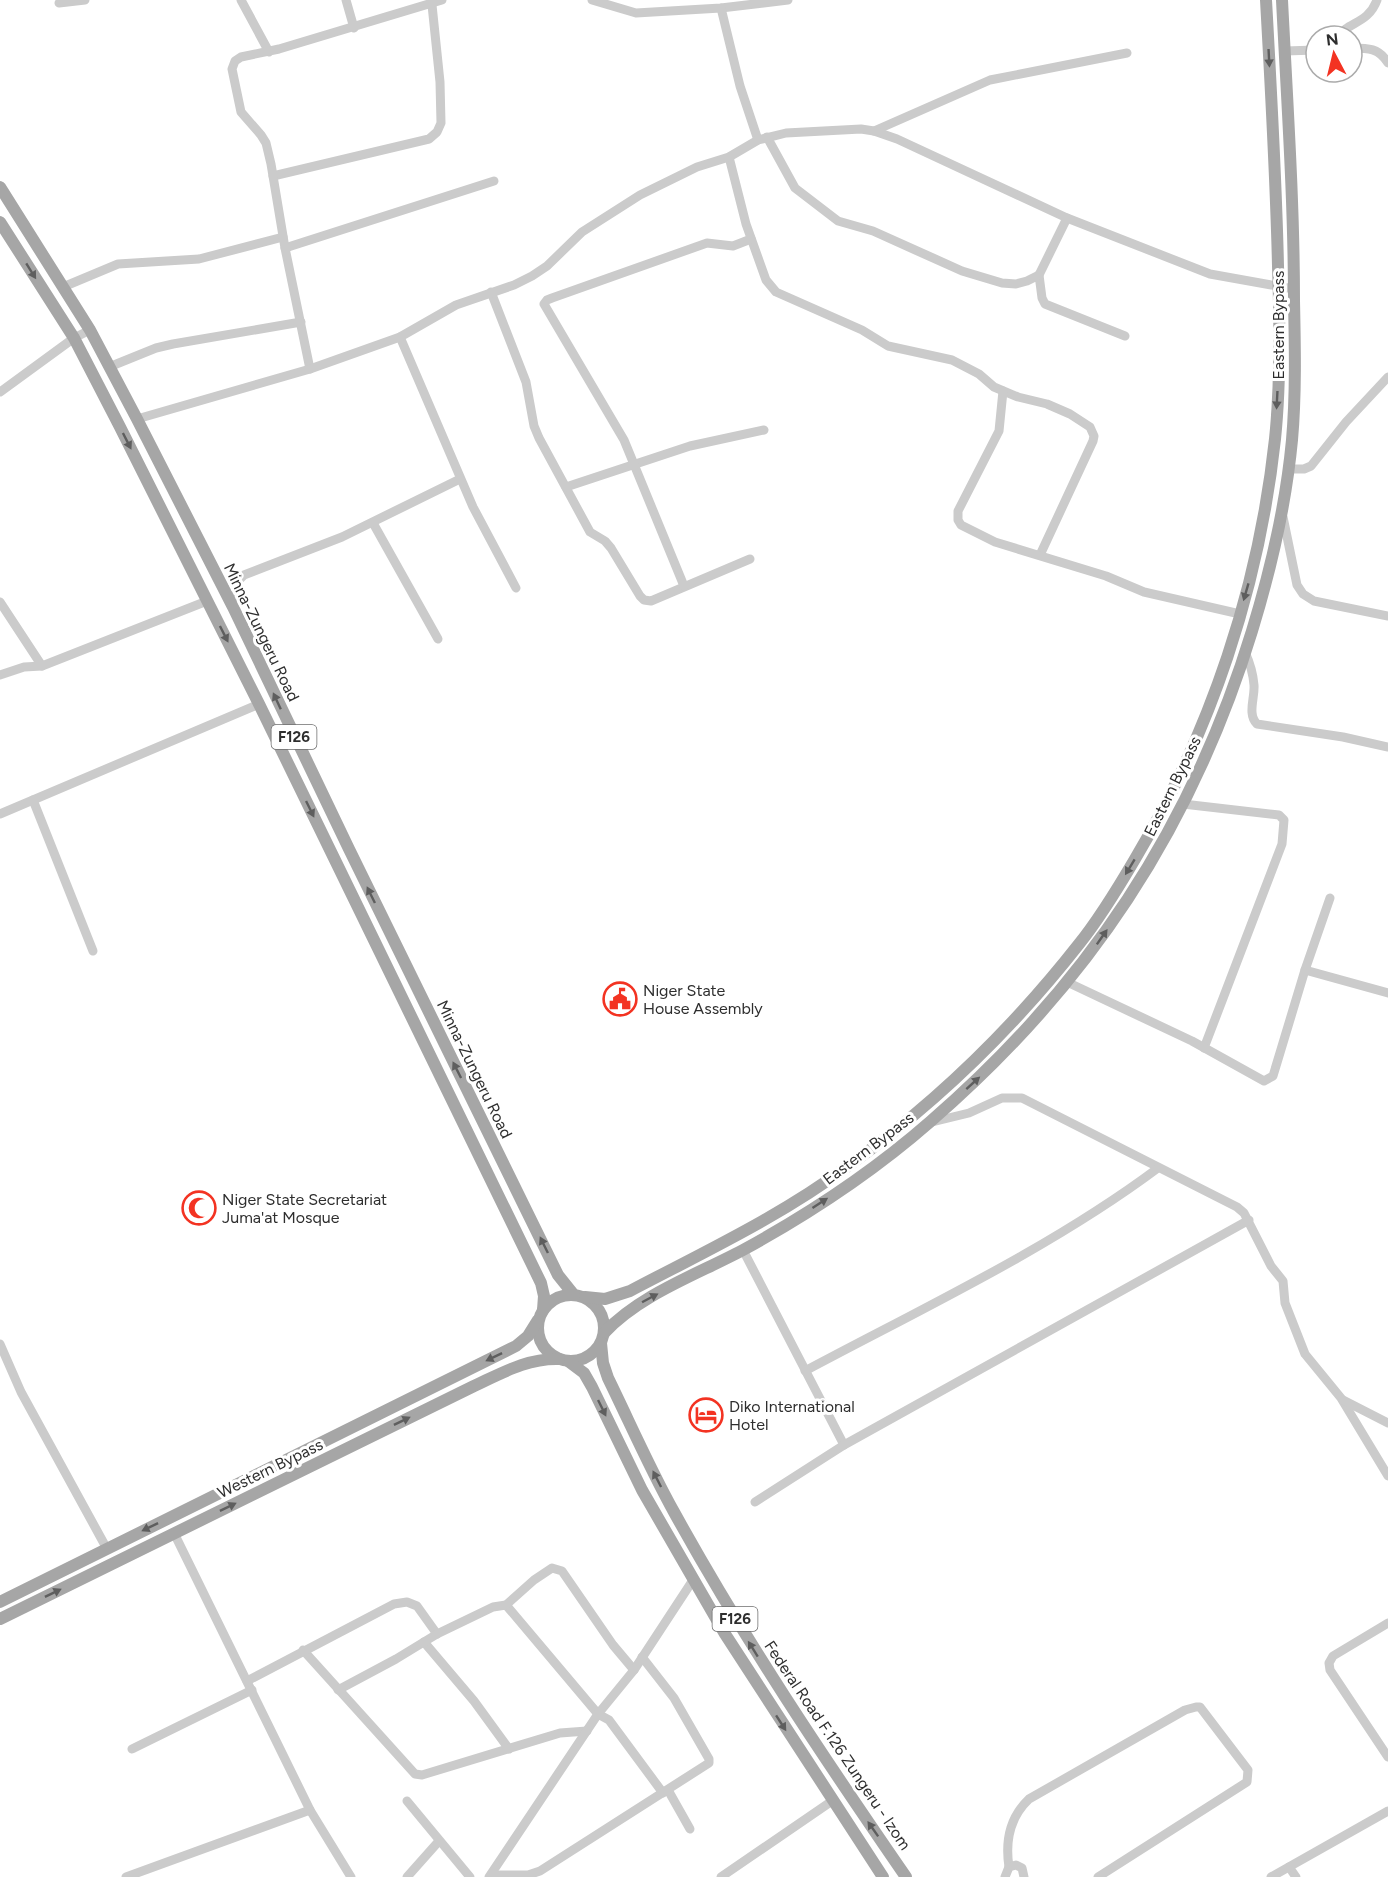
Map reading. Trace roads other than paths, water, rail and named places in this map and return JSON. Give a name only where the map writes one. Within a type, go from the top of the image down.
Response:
[{"type":"main road","name":"Eastern Bypass","points":[[580,1296],[613,1298],[630,1291],[777,1213],[847,1167],[919,1111],[986,1050],[1023,1011],[1081,942],[1157,822],[1197,738],[1214,696],[1240,614],[1251,576],[1265,509],[1275,437],[1280,357],[1279,288],[1277,198],[1266,0]]},
{"type":"main road","name":"Eastern Bypass","points":[[602,1338],[631,1309],[786,1226],[856,1180],[929,1123],[1011,1047],[1067,982],[1093,950],[1129,898],[1170,831],[1212,744],[1245,652],[1264,591],[1288,469],[1296,356],[1293,197],[1282,0]]},
{"type":"main road","name":"Minna-Zungeru Road","points":[[0,187],[90,330],[137,419],[233,607],[558,1275],[580,1296]]},
{"type":"main road","name":"Minna-Zungeru Road","points":[[0,222],[74,338],[259,704],[541,1283],[544,1296],[541,1315]]},
{"type":"main road","points":[[333,857],[349,849]]},
{"type":"main road","points":[[541,1315],[556,1298],[580,1296]]},
{"type":"main road","name":"Federal Road F.126 Zungeru - Izom","points":[[580,1296],[594,1304],[601,1312],[604,1323],[603,1363],[608,1378],[657,1479],[699,1556],[772,1679],[906,1877]]},
{"type":"main road","name":"Federal Road F.126 Zungeru - Izom","points":[[541,1315],[538,1332],[542,1343],[549,1352],[584,1373],[642,1490],[693,1580],[759,1688],[883,1877]]},
{"type":"main road","name":"Western Bypass","points":[[0,1602],[516,1346],[528,1336],[541,1315]]},
{"type":"main road","points":[[564,1360],[587,1357],[595,1351],[602,1338]]},
{"type":"main road","name":"Western Bypass","points":[[0,1619],[474,1386],[528,1362],[544,1358],[564,1360]]},
{"type":"main road","points":[[759,1688],[772,1679]]},
{"type":"street","points":[[59,3],[85,0]]},
{"type":"street","points":[[241,0],[269,52]]},
{"type":"street","points":[[346,0],[354,28]]},
{"type":"street","points":[[310,369],[266,143],[241,112],[232,69],[235,61],[241,57],[269,52],[354,28],[442,0]]},
{"type":"street","points":[[592,0],[636,13],[721,8],[788,0]]},
{"type":"street","points":[[1354,24],[1373,11],[1377,0]]},
{"type":"street","points":[[273,176],[429,139],[437,132],[441,123],[440,82],[432,5]]},
{"type":"street","points":[[721,8],[740,86],[762,139],[795,188],[838,220],[873,231],[962,271],[1002,283],[1016,284],[1039,276]]},
{"type":"street","points":[[1364,49],[1380,51],[1388,63]]},
{"type":"street","points":[[1285,51],[1304,50]]},
{"type":"street","points":[[874,131],[990,80],[1127,53]]},
{"type":"street","points":[[137,419],[310,369],[400,337],[456,305],[514,285],[532,276],[547,266],[582,232],[640,195],[697,167],[729,157],[762,139],[786,133],[861,129],[874,131],[897,139],[1067,219],[1210,274],[1294,289]]},
{"type":"street","points":[[729,157],[743,213],[766,280],[776,292],[862,330],[888,346],[952,360],[973,370],[988,383],[1003,391],[1047,404],[1070,414],[1090,427],[1093,431],[1093,441],[1040,555]]},
{"type":"street","points":[[285,248],[494,182]]},
{"type":"street","points":[[1067,219],[1039,276],[1042,298],[1045,304],[1125,336]]},
{"type":"street","points":[[63,287],[118,264],[199,259],[283,237]]},
{"type":"street","points":[[684,586],[624,440],[544,304],[552,298],[707,243],[733,246],[752,239]]},
{"type":"street","points":[[491,292],[526,382],[534,426],[590,532],[605,541],[611,548],[640,596],[644,600],[651,601],[750,559]]},
{"type":"street","points":[[109,367],[156,348],[173,344],[301,322]]},
{"type":"street","points":[[0,392],[74,338],[90,330]]},
{"type":"street","points":[[400,337],[460,479],[516,588]]},
{"type":"street","points":[[0,378],[10,384]]},
{"type":"street","points":[[1288,469],[1304,469],[1311,466],[1346,422],[1388,378]]},
{"type":"street","points":[[1003,391],[999,431],[958,511],[958,520],[961,525],[995,542],[1106,576],[1144,592],[1240,614]]},
{"type":"street","points":[[566,487],[709,441],[764,430]]},
{"type":"street","points":[[233,607],[240,580],[244,575],[342,537],[460,479]]},
{"type":"street","points":[[1281,512],[1297,585],[1303,594],[1314,601],[1388,616]]},
{"type":"street","points":[[373,523],[438,639]]},
{"type":"street","points":[[0,602],[42,666]]},
{"type":"street","points":[[0,675],[24,667],[42,666],[207,602]]},
{"type":"street","points":[[1245,652],[1252,669],[1254,687],[1252,714],[1257,724],[1343,737],[1388,747]]},
{"type":"street","points":[[0,814],[259,704]]},
{"type":"street","points":[[33,800],[93,951]]},
{"type":"street","points":[[1183,804],[1279,815],[1284,820],[1282,844],[1204,1048]]},
{"type":"street","points":[[1067,982],[1204,1048],[1264,1081],[1273,1076],[1305,970],[1330,898]]},
{"type":"street","points":[[1305,970],[1388,993]]},
{"type":"street","points":[[929,1123],[969,1113],[1002,1098],[1022,1098],[1237,1207],[1249,1220],[1271,1266],[1283,1281],[1285,1303],[1305,1354],[1341,1398],[1388,1476]]},
{"type":"street","points":[[805,1371],[1047,1241],[1121,1196],[1158,1168]]},
{"type":"street","points":[[756,1502],[844,1445],[1249,1220]]},
{"type":"street","points":[[743,1250],[844,1445]]},
{"type":"street","points":[[0,1344],[21,1392],[106,1549]]},
{"type":"street","points":[[1341,1398],[1388,1423]]},
{"type":"street","points":[[174,1533],[310,1810],[351,1877]]},
{"type":"street","points":[[338,1690],[396,1659],[436,1634],[493,1606],[506,1605],[523,1588],[548,1569],[558,1568],[613,1645],[634,1670]]},
{"type":"street","points":[[490,1876],[598,1714],[634,1670],[693,1580]]},
{"type":"street","points":[[132,1749],[249,1685],[303,1650],[394,1604],[413,1603],[436,1634]]},
{"type":"street","points":[[506,1605],[598,1714],[609,1720],[665,1791],[690,1829]]},
{"type":"street","points":[[1388,1623],[1333,1656],[1329,1663],[1330,1670],[1388,1757]]},
{"type":"street","points":[[424,1642],[474,1701],[509,1749]]},
{"type":"street","points":[[303,1650],[416,1774],[422,1775],[560,1733],[587,1731]]},
{"type":"street","points":[[490,1876],[528,1875],[540,1871],[709,1763],[709,1759],[672,1694],[642,1658]]},
{"type":"street","points":[[1005,1877],[1009,1867],[1008,1839],[1015,1815],[1029,1799],[1185,1710],[1200,1707],[1248,1770],[1246,1782],[1241,1788],[1098,1877]]},
{"type":"street","points":[[407,1801],[470,1877]]},
{"type":"street","points":[[721,1877],[832,1801]]},
{"type":"street","points":[[126,1877],[310,1810]]},
{"type":"street","points":[[1271,1877],[1388,1811]]},
{"type":"street","points":[[407,1877],[439,1841]]},
{"type":"street","points":[[1009,1867],[1019,1866],[1024,1877]]},
{"type":"street","points":[[1289,1867],[1296,1877]]},
{"type":"place","name":"Niger State House Assembly","points":[[620,999]]},
{"type":"place","name":"Niger State Secretariat Juma'at Mosque","points":[[199,1208]]},
{"type":"place","name":"Diko International Hotel","points":[[706,1415]]}]
